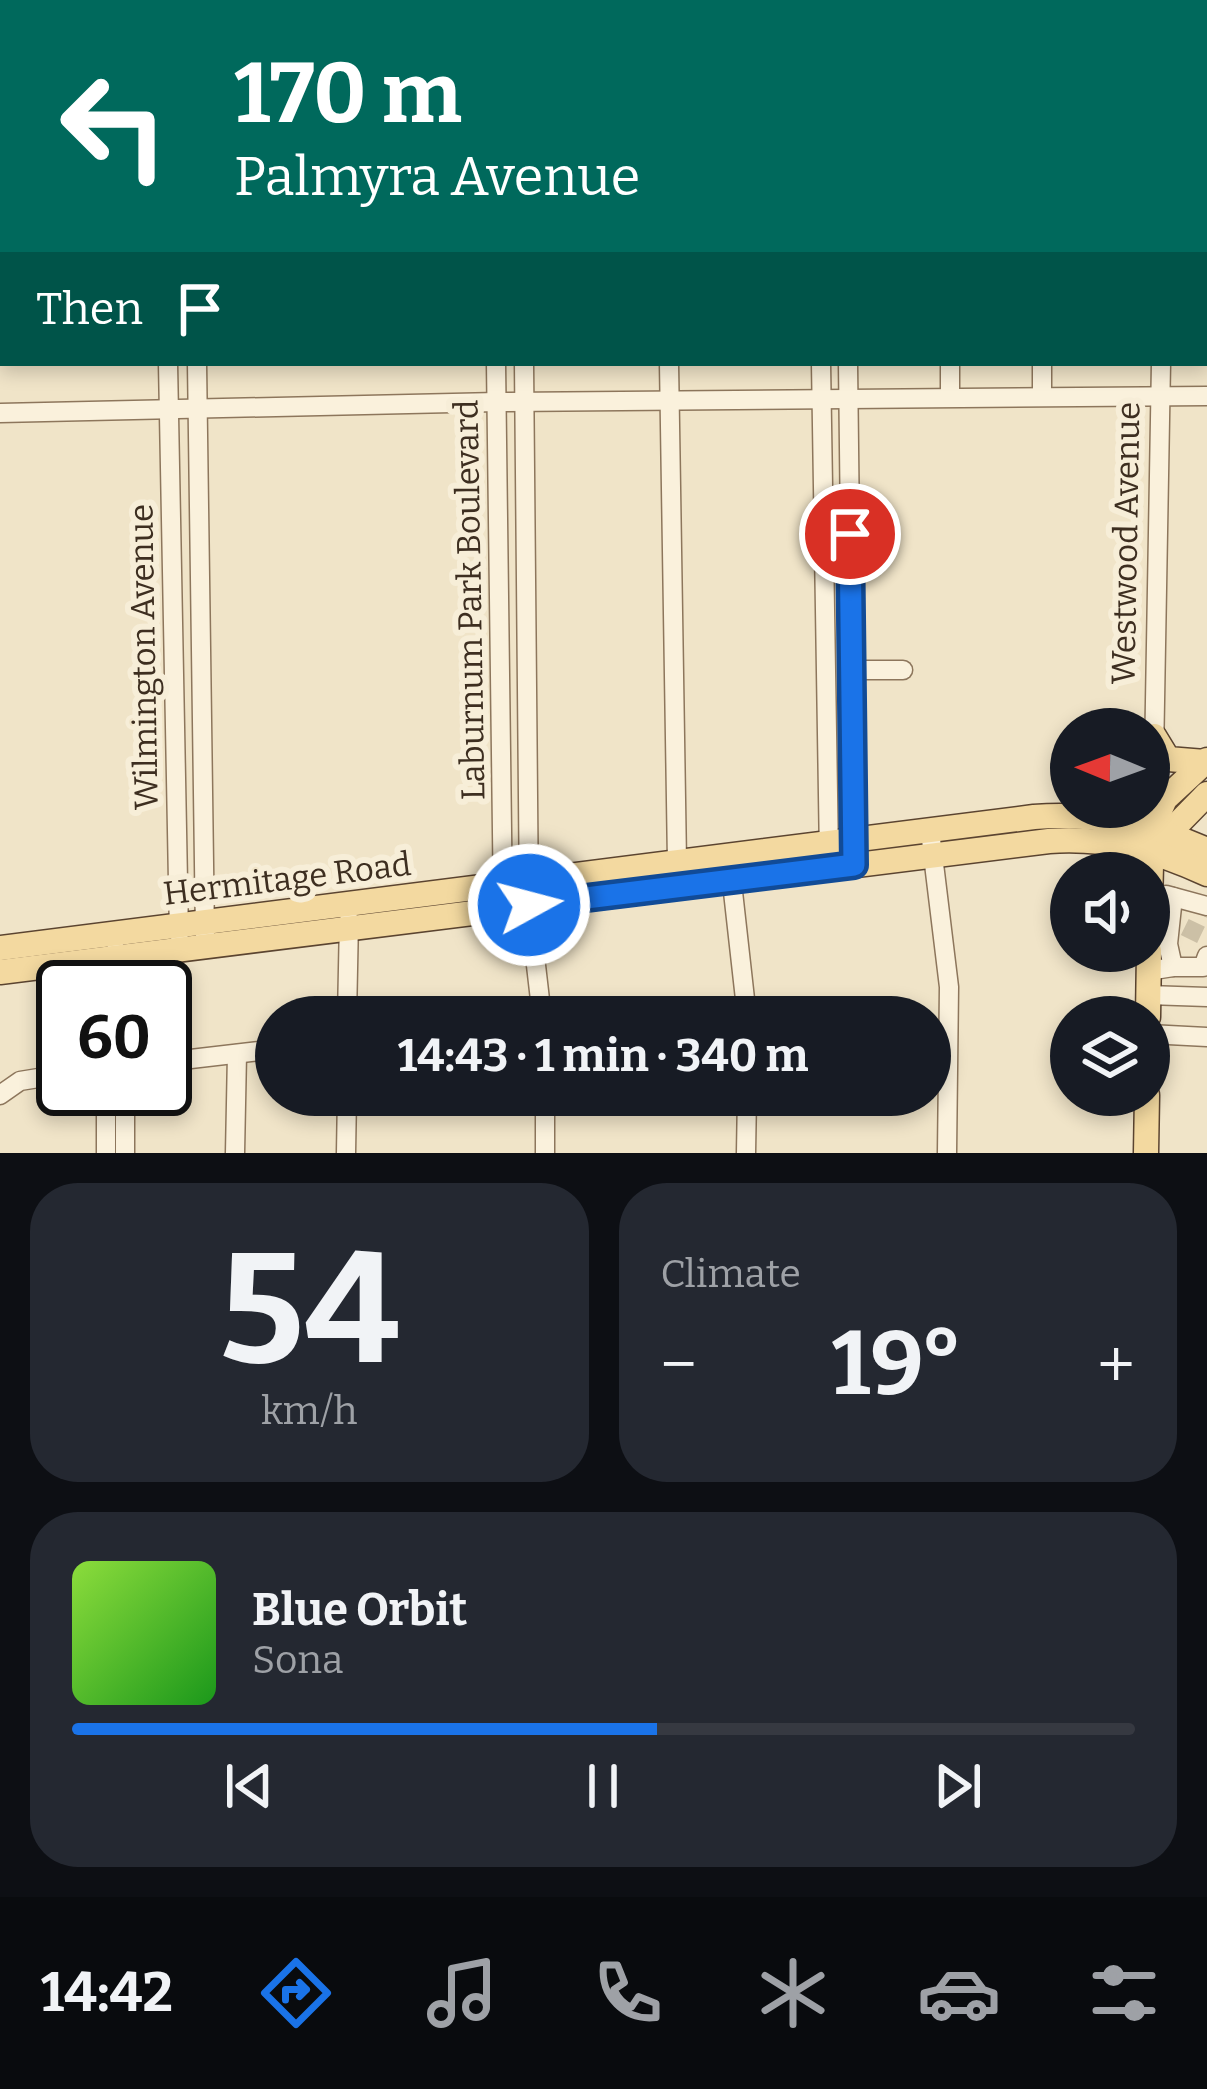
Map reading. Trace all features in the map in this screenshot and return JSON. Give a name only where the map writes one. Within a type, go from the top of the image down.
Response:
[{"type":"main road","points":[[1170,759],[1206,761]]},
{"type":"main road","points":[[1157,837],[1165,799],[1206,761]]},
{"type":"main road","points":[[1157,837],[1207,794]]},
{"type":"main road","name":"Hermitage Road","points":[[932,843],[1050,816]]},
{"type":"main road","name":"Hermitage Road","points":[[1137,828],[1157,837]]},
{"type":"main road","points":[[1157,837],[1207,850]]},
{"type":"main road","points":[[1157,837],[1207,874]]},
{"type":"main road","name":"Hermitage Road","points":[[0,972],[116,945],[932,843],[1157,837]]},
{"type":"main road","name":"Westwood Avenue","points":[[1157,837],[1158,852]]},
{"type":"main road","name":"Hermitage Road","points":[[516,895],[677,862],[731,868]]},
{"type":"main road","name":"Hermitage Road","points":[[0,947],[116,945]]},
{"type":"main road","points":[[1146,1153],[1147,1116]]},
{"type":"street","name":"Wilmington Avenue","points":[[168,366],[192,935]]},
{"type":"street","name":"Wilmington Avenue","points":[[192,935],[196,366]]},
{"type":"street","name":"Laburnum Park Boulevard","points":[[496,366],[516,895]]},
{"type":"street","name":"Laburnum Park Boulevard","points":[[516,895],[524,366]]},
{"type":"street","points":[[669,366],[677,862]]},
{"type":"street","points":[[821,366],[841,854]]},
{"type":"street","points":[[841,854],[852,670],[848,366]]},
{"type":"street","points":[[950,366],[950,397]]},
{"type":"street","points":[[1042,366],[1042,396]]},
{"type":"street","name":"Westwood Avenue","points":[[1153,708],[1161,366]]},
{"type":"street","points":[[0,413],[497,401],[1207,396]]},
{"type":"street","points":[[852,670],[903,670]]},
{"type":"street","name":"Westwood Avenue","points":[[1157,828],[1157,837]]},
{"type":"street","points":[[932,843],[950,987],[947,1153]]},
{"type":"street","points":[[731,868],[745,996]]},
{"type":"street","points":[[516,895],[538,996]]},
{"type":"street","points":[[1170,896],[1205,906]]},
{"type":"street","points":[[347,996],[349,916]]},
{"type":"street","points":[[1170,954],[1189,939]]},
{"type":"street","points":[[116,945],[116,960]]},
{"type":"street","points":[[1170,966],[1203,967],[1207,956]]},
{"type":"street","points":[[1164,972],[1207,997]]},
{"type":"street","points":[[1170,1035],[1207,1037]]},
{"type":"street","points":[[192,1059],[255,1052]]},
{"type":"street","points":[[235,1153],[236,1054]]},
{"type":"street","points":[[0,1095],[20,1081],[36,1078]]},
{"type":"street","points":[[106,1116],[106,1153]]},
{"type":"street","points":[[125,1116],[125,1153]]},
{"type":"street","points":[[346,1116],[346,1153]]},
{"type":"street","points":[[545,1116],[545,1153]]},
{"type":"street","points":[[746,1153],[747,1116]]},
{"type":"tunnel","points":[[1189,939],[1201,914]]},
{"type":"route","points":[[529,905],[854,865],[850,534]]}]
